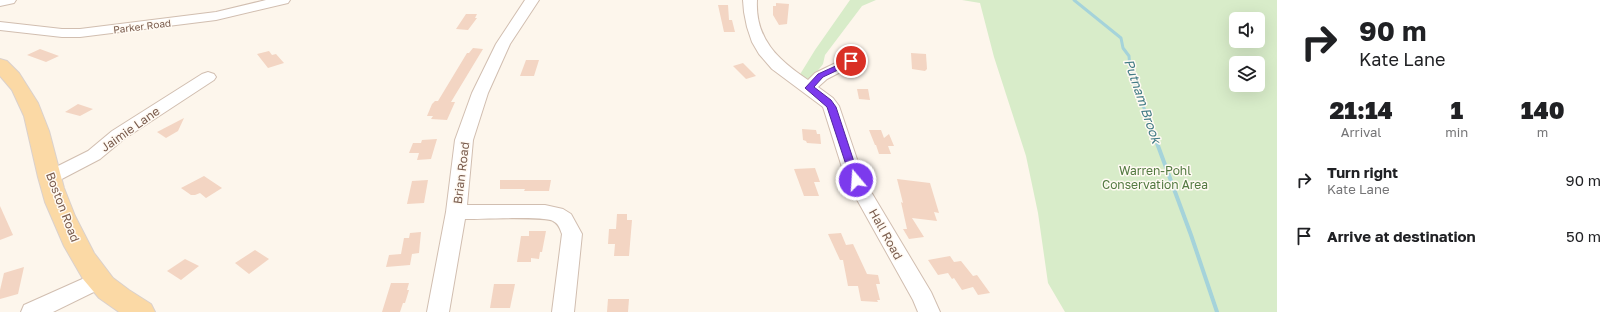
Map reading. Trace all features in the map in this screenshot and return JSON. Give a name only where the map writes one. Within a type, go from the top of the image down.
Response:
[{"type":"main road","name":"Boston Road","points":[[0,65],[16,81],[26,95],[33,111],[49,178],[68,227],[92,271],[98,280],[119,298],[141,312]]},
{"type":"street","points":[[0,2],[10,0]]},
{"type":"street","name":"Parker Road","points":[[0,26],[48,32],[80,33],[216,16],[283,0]]},
{"type":"street","name":"Brian Road","points":[[438,312],[456,212],[464,140],[480,93],[503,44],[532,0]]},
{"type":"street","name":"Hall Road","points":[[750,0],[753,26],[761,48],[772,61],[828,102],[832,107],[856,180],[886,236],[923,298],[929,312]]},
{"type":"street","points":[[809,88],[821,76],[851,61]]},
{"type":"street","name":"Jaimie Lane","points":[[49,178],[94,155],[118,135],[208,76]]},
{"type":"street","points":[[456,212],[539,212],[552,213],[562,216],[569,224],[572,234],[563,312]]},
{"type":"street","points":[[32,312],[98,280]]},
{"type":"green space","points":[[850,0],[876,0],[862,6],[825,55],[823,64],[809,82],[799,76],[815,50]]},
{"type":"green space","name":"Warren-Pohl Conservation Area","points":[[962,0],[1277,0],[1277,312],[1065,312],[1048,283],[1038,213],[1026,156],[994,57],[980,3]]},
{"type":"building","points":[[776,3],[789,4],[787,24],[779,25],[773,15],[773,6],[776,6]]},
{"type":"building","points":[[718,5],[728,5],[729,20],[732,20],[735,32],[724,32]]},
{"type":"building","points":[[466,14],[477,14],[475,18],[477,18],[468,30],[456,29]]},
{"type":"building","points":[[473,48],[483,49],[451,102],[455,102],[447,120],[431,119],[433,116],[427,116],[432,104],[435,101],[438,101],[467,53],[469,53]]},
{"type":"building","points":[[40,49],[59,56],[46,62],[27,55]]},
{"type":"building","points":[[269,51],[272,55],[276,54],[284,63],[268,68],[257,54]]},
{"type":"building","points":[[911,53],[926,54],[927,69],[925,71],[912,69]]},
{"type":"building","points":[[526,60],[539,60],[534,76],[520,76]]},
{"type":"building","points":[[743,63],[756,76],[746,79],[733,66]]},
{"type":"building","points":[[857,89],[868,89],[870,100],[859,99]]},
{"type":"building","points":[[78,104],[93,109],[80,116],[65,112]]},
{"type":"building","points":[[184,118],[178,131],[166,138],[157,132]]},
{"type":"building","points":[[802,129],[816,130],[817,134],[820,134],[821,144],[807,143],[803,140]]},
{"type":"building","points":[[869,130],[881,130],[884,138],[889,134],[894,146],[888,146],[891,154],[879,154]]},
{"type":"building","points":[[437,139],[431,159],[417,160],[419,153],[409,153],[413,143],[421,143],[422,140]]},
{"type":"building","points":[[815,168],[820,182],[814,182],[819,196],[804,196],[794,169]]},
{"type":"building","points":[[204,176],[222,188],[206,198],[200,193],[191,195],[181,188]]},
{"type":"building","points":[[897,179],[930,183],[939,213],[934,212],[937,221],[912,218],[924,237],[909,239],[903,229],[907,229]]},
{"type":"building","points":[[428,180],[424,203],[407,204],[412,181]]},
{"type":"building","points":[[500,180],[551,180],[549,191],[524,191],[525,189],[500,189]]},
{"type":"building","points":[[0,206],[13,235],[0,240]]},
{"type":"building","points":[[617,214],[627,214],[627,220],[632,220],[629,256],[614,256],[615,244],[608,244],[609,229],[616,229]]},
{"type":"building","points":[[529,231],[546,231],[542,252],[540,252],[539,259],[531,258],[531,262],[517,262],[521,236],[529,236]]},
{"type":"building","points":[[421,232],[419,253],[412,254],[410,265],[386,267],[389,255],[401,254],[404,238],[409,238],[410,233]]},
{"type":"building","points":[[841,233],[846,245],[853,244],[867,274],[878,275],[880,284],[876,284],[880,300],[877,300],[878,302],[861,301],[858,286],[848,286],[843,260],[840,260],[828,234]]},
{"type":"building","points":[[255,250],[269,259],[249,274],[235,263]]},
{"type":"building","points":[[950,256],[954,262],[961,261],[973,276],[977,275],[990,293],[978,295],[973,287],[962,290],[954,278],[952,279],[948,273],[938,275],[928,260]]},
{"type":"building","points":[[185,259],[199,266],[181,280],[167,271]]},
{"type":"building","points":[[24,267],[18,294],[0,299],[0,290],[4,273]]},
{"type":"building","points":[[391,283],[409,283],[407,290],[409,290],[405,303],[403,303],[400,312],[382,312]]},
{"type":"building","points":[[494,284],[515,284],[510,308],[490,308]]},
{"type":"building","points":[[608,299],[629,299],[628,312],[607,312]]},
{"type":"waterway","name":"Putnam Brook","points":[[1074,0],[1121,38],[1123,48],[1129,56],[1130,69],[1154,136]]},
{"type":"waterway","name":"Putnam Brook","points":[[1154,135],[1191,235],[1217,312]]},
{"type":"route","points":[[851,61],[821,76],[809,88],[828,102],[832,107],[856,180]]}]
